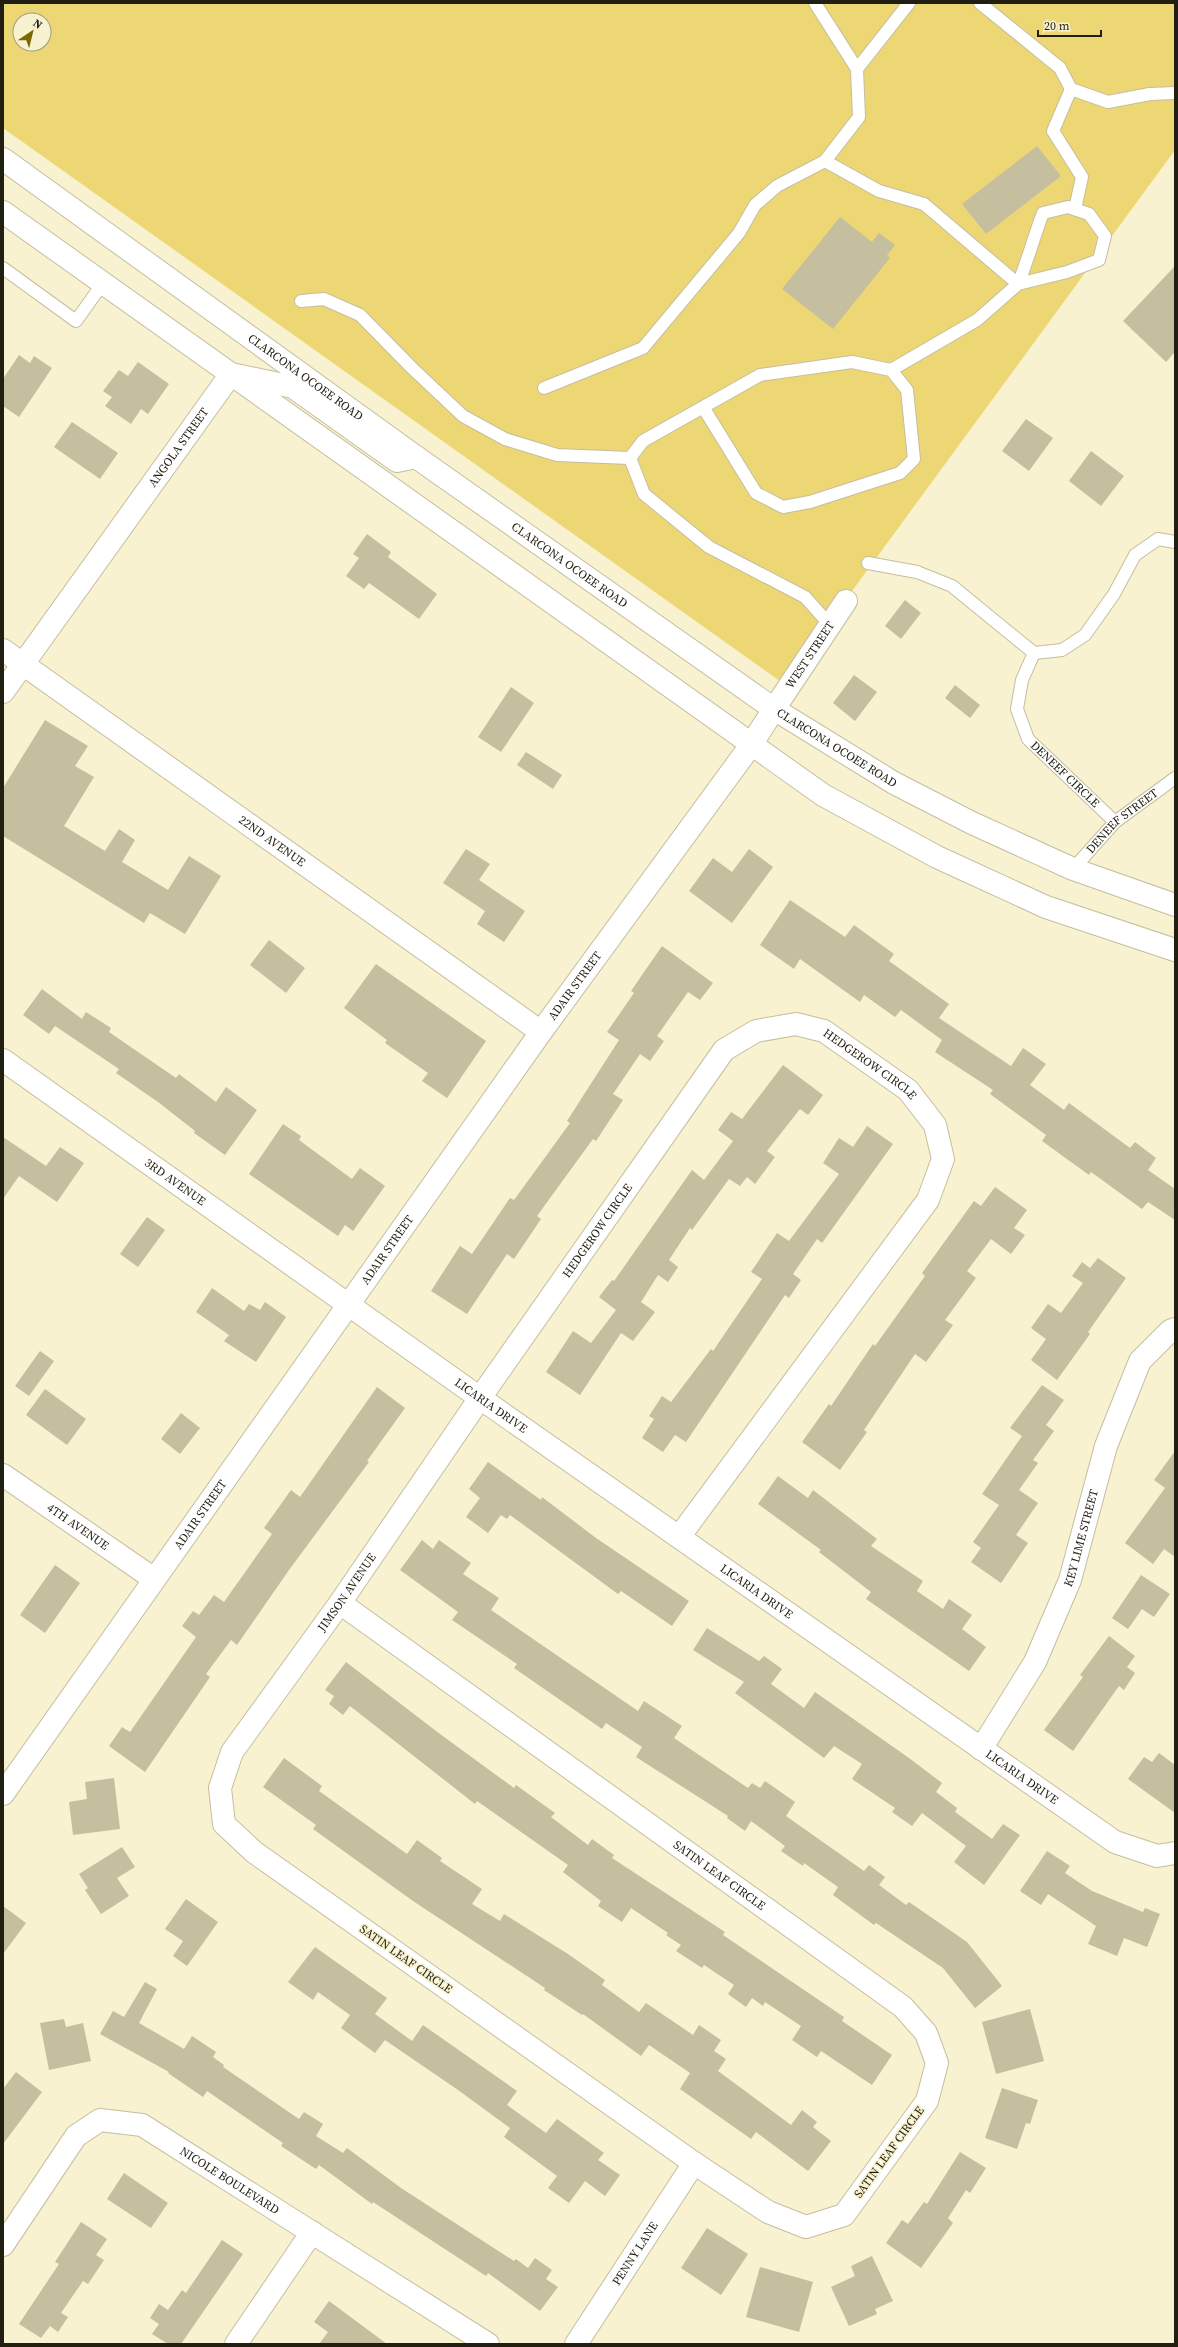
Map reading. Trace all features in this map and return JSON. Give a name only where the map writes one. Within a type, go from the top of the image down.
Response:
[{"type":"street","name":"CLARCONA OCOEE ROAD","points":[[3,159],[416,457],[774,709],[894,782],[972,823],[1073,869],[1175,904]]},
{"type":"street","points":[[4,215],[103,283],[823,795],[937,857],[1046,907],[1175,950]]},
{"type":"street","points":[[231,374],[294,387],[397,462],[416,457]]},
{"type":"street","name":"ANGOLA STREET","points":[[3,692],[231,374]]},
{"type":"street","name":"WEST STREET","points":[[774,709],[846,601]]},
{"type":"street","name":"22ND AVENUE","points":[[3,650],[541,1032]]},
{"type":"street","name":"ADAIR STREET","points":[[3,1794],[541,1032],[751,745],[774,709]]},
{"type":"street","name":"HEDGEROW CIRCLE","points":[[480,1398],[724,1050],[756,1032],[796,1024],[824,1031],[837,1040],[908,1090],[935,1125],[943,1159],[928,1200],[679,1537]]},
{"type":"street","name":"3RD AVENUE","points":[[3,1060],[348,1304]]},
{"type":"street","name":"LICARIA DRIVE","points":[[348,1304],[1115,1842],[1157,1856],[1175,1853]]},
{"type":"street","name":"KEY LIME STREET","points":[[981,1749],[1035,1662],[1070,1580],[1106,1446],[1140,1361],[1170,1331],[1175,1329]]},
{"type":"street","name":"JIMSON AVENUE","points":[[220,1788],[232,1752],[340,1603],[480,1398]]},
{"type":"street","name":"4TH AVENUE","points":[[3,1474],[154,1579]]},
{"type":"street","name":"SATIN LEAF CIRCLE","points":[[220,1788],[224,1824],[254,1852],[694,2163],[768,2212],[806,2228],[844,2215],[927,2101],[937,2063],[926,2033],[896,2002],[340,1603]]},
{"type":"street","name":"NICOLE BOULEVARD","points":[[3,2245],[76,2136],[100,2120],[142,2125],[488,2344]]},
{"type":"street","name":"PENNY LANE","points":[[576,2344],[694,2163]]},
{"type":"street","points":[[236,2344],[312,2232]]},
{"type":"lane","points":[[544,388],[643,348],[739,233],[755,205],[777,186],[825,161],[859,118],[857,69],[815,3]]},
{"type":"lane","points":[[857,69],[909,3]]},
{"type":"lane","points":[[980,3],[1060,68],[1071,89],[1108,102],[1150,94],[1175,93]]},
{"type":"lane","points":[[1071,89],[1052,131],[1082,176],[1075,209]]},
{"type":"lane","points":[[825,161],[879,191],[924,204],[1018,284]]},
{"type":"lane","points":[[891,370],[977,320],[1018,284],[1029,258],[1033,238],[1043,212],[1068,207],[1089,214],[1105,236],[1100,260],[1067,272],[1018,284]]},
{"type":"lane","points":[[3,268],[76,320],[103,283]]},
{"type":"lane","points":[[301,301],[324,299],[360,315],[412,369],[464,416],[505,439],[557,454],[630,458]]},
{"type":"lane","points":[[630,458],[643,441],[703,407],[760,375],[852,362],[891,370],[907,390],[914,459],[900,473],[810,502],[784,507],[756,493],[703,407]]},
{"type":"lane","points":[[630,458],[644,494],[709,547],[805,597],[830,625]]},
{"type":"lane","points":[[868,563],[917,572],[952,586],[1034,653],[1062,650],[1085,635],[1114,594],[1135,555],[1158,538],[1175,542]]},
{"type":"lane","name":"DENEEF CIRCLE","points":[[1034,653],[1022,680],[1017,709],[1028,739],[1115,822]]},
{"type":"lane","name":"DENEEF STREET","points":[[1073,869],[1115,822],[1175,778]]},
{"type":"shaded area","points":[[3,3],[1175,3],[1175,150],[784,684],[3,128]]},
{"type":"building","points":[[1037,146],[1061,176],[986,234],[962,204]]},
{"type":"building","points":[[840,217],[872,242],[879,233],[895,245],[887,255],[890,258],[833,329],[782,289]]},
{"type":"building","points":[[1175,266],[1175,352],[1166,362],[1123,321]]},
{"type":"building","points":[[19,355],[30,363],[34,356],[52,368],[19,417],[3,406],[3,379]]},
{"type":"building","points":[[138,362],[169,384],[148,414],[141,409],[131,424],[105,406],[112,397],[103,391],[119,370],[128,376]]},
{"type":"building","points":[[1026,419],[1053,438],[1029,471],[1002,451]]},
{"type":"building","points":[[72,422],[118,453],[100,479],[54,447]]},
{"type":"building","points":[[1091,451],[1124,476],[1101,506],[1069,481]]},
{"type":"building","points":[[367,534],[391,552],[388,557],[437,594],[419,619],[369,583],[364,589],[346,576],[359,558],[353,554]]},
{"type":"building","points":[[905,600],[921,613],[901,639],[885,626]]},
{"type":"building","points":[[854,675],[877,692],[855,721],[833,703]]},
{"type":"building","points":[[955,685],[980,705],[970,718],[945,698]]},
{"type":"building","points":[[511,687],[534,703],[501,752],[478,737]]},
{"type":"building","points":[[45,720],[88,746],[75,766],[94,777],[64,826],[105,851],[119,829],[135,840],[122,862],[168,890],[189,856],[221,876],[185,934],[150,913],[144,923],[3,836],[3,788]]},
{"type":"building","points":[[526,752],[562,775],[553,789],[517,765]]},
{"type":"building","points":[[466,849],[490,864],[479,880],[525,911],[504,942],[477,924],[485,911],[443,883]]},
{"type":"building","points":[[749,849],[773,867],[732,923],[689,891],[713,858],[732,872]]},
{"type":"building","points":[[790,900],[845,937],[854,925],[894,954],[889,961],[949,1004],[939,1018],[1011,1066],[1023,1048],[1046,1064],[1030,1085],[1064,1110],[1069,1103],[1130,1148],[1135,1142],[1156,1158],[1148,1170],[1175,1189],[1175,1220],[1148,1202],[1142,1209],[1091,1172],[1089,1175],[1042,1141],[1046,1135],[990,1094],[993,1090],[935,1052],[942,1040],[901,1010],[895,1017],[864,995],[860,1002],[800,959],[794,969],[760,945]]},
{"type":"building","points":[[269,940],[305,968],[286,993],[250,965]]},
{"type":"building","points":[[662,946],[713,983],[700,1000],[688,992],[657,1036],[664,1041],[650,1061],[640,1054],[613,1094],[623,1100],[596,1141],[593,1139],[537,1216],[541,1219],[514,1259],[507,1254],[467,1314],[431,1291],[460,1246],[472,1254],[510,1198],[514,1200],[570,1123],[567,1121],[619,1040],[607,1032],[634,993],[631,991]]},
{"type":"building","points":[[376,964],[486,1041],[447,1098],[422,1081],[428,1073],[385,1043],[387,1040],[344,1008]]},
{"type":"building","points":[[42,989],[82,1019],[86,1012],[111,1028],[109,1032],[176,1078],[179,1074],[216,1102],[226,1087],[257,1110],[225,1155],[194,1133],[195,1131],[158,1102],[116,1073],[119,1069],[55,1026],[49,1034],[23,1015]]},
{"type":"building","points":[[783,1065],[823,1095],[808,1115],[800,1109],[767,1151],[775,1157],[755,1184],[747,1177],[740,1186],[729,1179],[692,1230],[690,1228],[669,1260],[678,1267],[668,1282],[658,1275],[641,1302],[655,1312],[633,1341],[621,1333],[580,1395],[546,1372],[573,1331],[591,1343],[616,1310],[599,1297],[612,1280],[614,1281],[692,1170],[704,1180],[733,1141],[718,1130],[731,1112],[742,1119]]},
{"type":"building","points":[[283,1124],[301,1136],[299,1140],[352,1179],[360,1168],[385,1186],[353,1231],[345,1225],[338,1236],[249,1174]]},
{"type":"building","points":[[867,1126],[893,1144],[822,1243],[817,1239],[793,1274],[801,1280],[789,1298],[785,1295],[686,1442],[675,1435],[663,1452],[642,1438],[654,1419],[649,1416],[662,1396],[671,1402],[711,1349],[713,1351],[762,1279],[751,1272],[777,1233],[789,1241],[839,1174],[823,1163],[839,1138],[853,1147]]},
{"type":"building","points":[[3,1137],[46,1166],[60,1147],[84,1163],[57,1202],[19,1176],[3,1199]]},
{"type":"building","points":[[995,1187],[1027,1210],[1014,1228],[1025,1235],[1011,1254],[991,1239],[967,1271],[976,1278],[945,1320],[953,1325],[926,1362],[915,1354],[864,1430],[867,1432],[840,1470],[802,1442],[829,1404],[831,1406],[873,1344],[875,1346],[925,1276],[922,1273],[974,1201],[981,1206]]},
{"type":"building","points":[[147,1217],[165,1230],[138,1267],[120,1254]]},
{"type":"building","points":[[1098,1258],[1126,1278],[1088,1332],[1090,1334],[1057,1380],[1031,1360],[1046,1339],[1031,1328],[1048,1304],[1061,1313],[1083,1283],[1072,1276],[1082,1262],[1090,1268]]},
{"type":"building","points":[[212,1288],[244,1311],[249,1304],[260,1310],[265,1302],[286,1317],[256,1362],[224,1341],[229,1335],[196,1312]]},
{"type":"building","points":[[40,1351],[54,1361],[29,1396],[15,1386]]},
{"type":"building","points":[[1042,1385],[1064,1400],[1046,1425],[1054,1431],[1033,1460],[1038,1463],[1019,1490],[1038,1503],[1016,1535],[1028,1543],[1001,1583],[971,1562],[981,1548],[973,1542],[999,1505],[982,1494],[1022,1436],[1010,1428]]},
{"type":"building","points":[[377,1387],[405,1408],[367,1461],[369,1462],[289,1570],[237,1645],[231,1640],[206,1674],[210,1677],[145,1772],[109,1746],[122,1727],[130,1732],[196,1637],[182,1626],[193,1611],[199,1615],[214,1595],[224,1602],[272,1534],[264,1528],[291,1490],[300,1497]]},
{"type":"building","points":[[45,1389],[86,1419],[67,1445],[26,1415]]},
{"type":"building","points":[[181,1413],[200,1428],[180,1454],[161,1439]]},
{"type":"building","points":[[1175,1451],[1175,1557],[1164,1549],[1153,1564],[1125,1543],[1165,1488],[1154,1480]]},
{"type":"building","points":[[488,1462],[541,1500],[542,1497],[596,1538],[689,1601],[672,1626],[621,1591],[618,1594],[510,1515],[507,1519],[501,1515],[488,1533],[466,1517],[480,1498],[469,1489]]},
{"type":"building","points":[[778,1476],[808,1498],[813,1490],[877,1539],[871,1546],[923,1581],[917,1591],[943,1609],[949,1599],[972,1615],[962,1629],[986,1647],[969,1671],[866,1599],[871,1592],[819,1552],[821,1550],[758,1504]]},
{"type":"building","points":[[422,1540],[433,1549],[439,1540],[471,1563],[463,1574],[499,1598],[491,1610],[638,1711],[644,1701],[682,1726],[674,1738],[748,1788],[752,1783],[760,1788],[765,1781],[795,1802],[786,1816],[864,1871],[869,1865],[885,1877],[879,1885],[906,1905],[909,1902],[967,1942],[1002,1986],[975,2008],[943,1968],[876,1923],[874,1925],[833,1895],[838,1887],[804,1863],[803,1866],[781,1851],[785,1846],[751,1821],[745,1831],[727,1818],[728,1816],[636,1757],[642,1747],[606,1723],[602,1729],[514,1668],[517,1664],[452,1620],[458,1612],[400,1570]]},
{"type":"building","points":[[55,1565],[80,1583],[45,1633],[20,1615]]},
{"type":"building","points":[[1141,1575],[1170,1594],[1154,1617],[1142,1609],[1128,1629],[1112,1618]]},
{"type":"building","points":[[707,1628],[759,1661],[764,1656],[782,1669],[771,1684],[804,1708],[815,1692],[909,1758],[942,1783],[936,1792],[957,1808],[955,1812],[992,1839],[1003,1824],[1020,1835],[984,1885],[954,1862],[966,1846],[922,1813],[912,1826],[892,1812],[895,1808],[852,1779],[862,1764],[834,1746],[824,1758],[735,1693],[744,1682],[693,1650]]},
{"type":"building","points":[[1109,1636],[1135,1656],[1127,1667],[1135,1673],[1124,1690],[1119,1686],[1073,1751],[1044,1730],[1083,1677],[1080,1675]]},
{"type":"building","points":[[346,1662],[514,1788],[516,1785],[555,1813],[551,1817],[588,1845],[592,1839],[614,1855],[612,1858],[725,1932],[723,1935],[844,2017],[842,2021],[892,2055],[872,2085],[821,2051],[817,2057],[792,2040],[801,2026],[765,2002],[763,2006],[752,1998],[746,2007],[728,1994],[734,1985],[704,1965],[702,1968],[676,1951],[681,1945],[666,1935],[668,1933],[631,1908],[622,1922],[598,1906],[601,1901],[563,1872],[568,1865],[477,1801],[475,1804],[350,1706],[343,1715],[329,1704],[334,1696],[325,1690]]},
{"type":"building","points":[[1159,1753],[1175,1765],[1175,1813],[1128,1779],[1144,1757],[1152,1762]]},
{"type":"building","points":[[284,1758],[322,1786],[319,1791],[407,1854],[417,1840],[442,1858],[440,1861],[482,1889],[472,1904],[500,1921],[504,1914],[568,1954],[605,1980],[602,1985],[639,2012],[646,2003],[693,2035],[699,2025],[721,2040],[714,2051],[726,2059],[718,2071],[791,2125],[802,2110],[817,2122],[813,2127],[831,2141],[808,2171],[756,2132],[751,2139],[680,2089],[690,2073],[649,2045],[641,2056],[583,2014],[582,2015],[544,1990],[545,1988],[413,1901],[313,1829],[316,1825],[263,1787]]},
{"type":"building","points":[[114,1778],[120,1829],[73,1835],[69,1802],[87,1799],[85,1782]]},
{"type":"building","points":[[122,1847],[135,1867],[117,1878],[129,1896],[101,1914],[85,1890],[88,1888],[79,1874]]},
{"type":"building","points":[[1047,1851],[1070,1866],[1065,1873],[1092,1891],[1143,1912],[1145,1908],[1160,1914],[1147,1947],[1124,1938],[1117,1956],[1088,1944],[1096,1926],[1048,1894],[1041,1905],[1020,1891]]},
{"type":"building","points":[[186,1899],[218,1922],[187,1966],[173,1956],[183,1941],[165,1929]]},
{"type":"building","points":[[3,1906],[26,1923],[3,1954]]},
{"type":"building","points":[[315,1947],[387,1998],[375,2014],[412,2041],[423,2025],[517,2091],[507,2105],[546,2133],[557,2119],[604,2153],[598,2160],[620,2175],[605,2196],[585,2181],[569,2203],[548,2188],[557,2176],[504,2137],[510,2128],[385,2040],[375,2053],[341,2028],[350,2015],[318,1992],[313,2000],[288,1982]]},
{"type":"building","points":[[145,1982],[157,1989],[139,2023],[184,2049],[192,2036],[216,2052],[213,2057],[224,2065],[223,2067],[299,2119],[304,2112],[323,2124],[316,2136],[343,2153],[347,2148],[401,2188],[514,2261],[516,2259],[528,2268],[535,2258],[552,2270],[546,2279],[558,2287],[540,2311],[488,2273],[486,2276],[373,2202],[372,2204],[319,2165],[316,2169],[281,2146],[283,2143],[207,2091],[203,2097],[168,2073],[169,2072],[100,2034],[113,2011],[124,2017]]},
{"type":"building","points":[[1030,2009],[1044,2061],[996,2074],[982,2022]]},
{"type":"building","points":[[64,2019],[66,2027],[83,2023],[91,2061],[49,2070],[40,2023]]},
{"type":"building","points":[[16,2072],[42,2092],[3,2144],[3,2089]]},
{"type":"building","points":[[1002,2088],[1038,2100],[1030,2124],[1026,2123],[1017,2149],[985,2138]]},
{"type":"building","points":[[960,2152],[986,2168],[970,2193],[966,2190],[948,2218],[953,2223],[921,2268],[886,2243],[902,2220],[908,2224],[924,2202],[927,2204]]},
{"type":"building","points":[[124,2173],[168,2203],[151,2228],[107,2199]]},
{"type":"building","points":[[81,2222],[107,2239],[96,2255],[104,2260],[88,2284],[83,2281],[61,2313],[68,2317],[58,2332],[50,2326],[41,2338],[19,2324],[59,2264],[55,2262]]},
{"type":"building","points":[[707,2228],[748,2254],[721,2295],[681,2268]]},
{"type":"building","points":[[222,2240],[243,2254],[181,2344],[168,2344],[152,2334],[159,2324],[150,2318],[159,2304],[168,2310],[182,2290],[186,2293]]},
{"type":"building","points":[[872,2256],[893,2301],[875,2309],[877,2314],[849,2326],[831,2287],[855,2276],[851,2266]]},
{"type":"building","points":[[760,2267],[813,2282],[799,2332],[746,2317]]},
{"type":"building","points":[[329,2301],[387,2344],[319,2344],[328,2332],[314,2322]]}]
